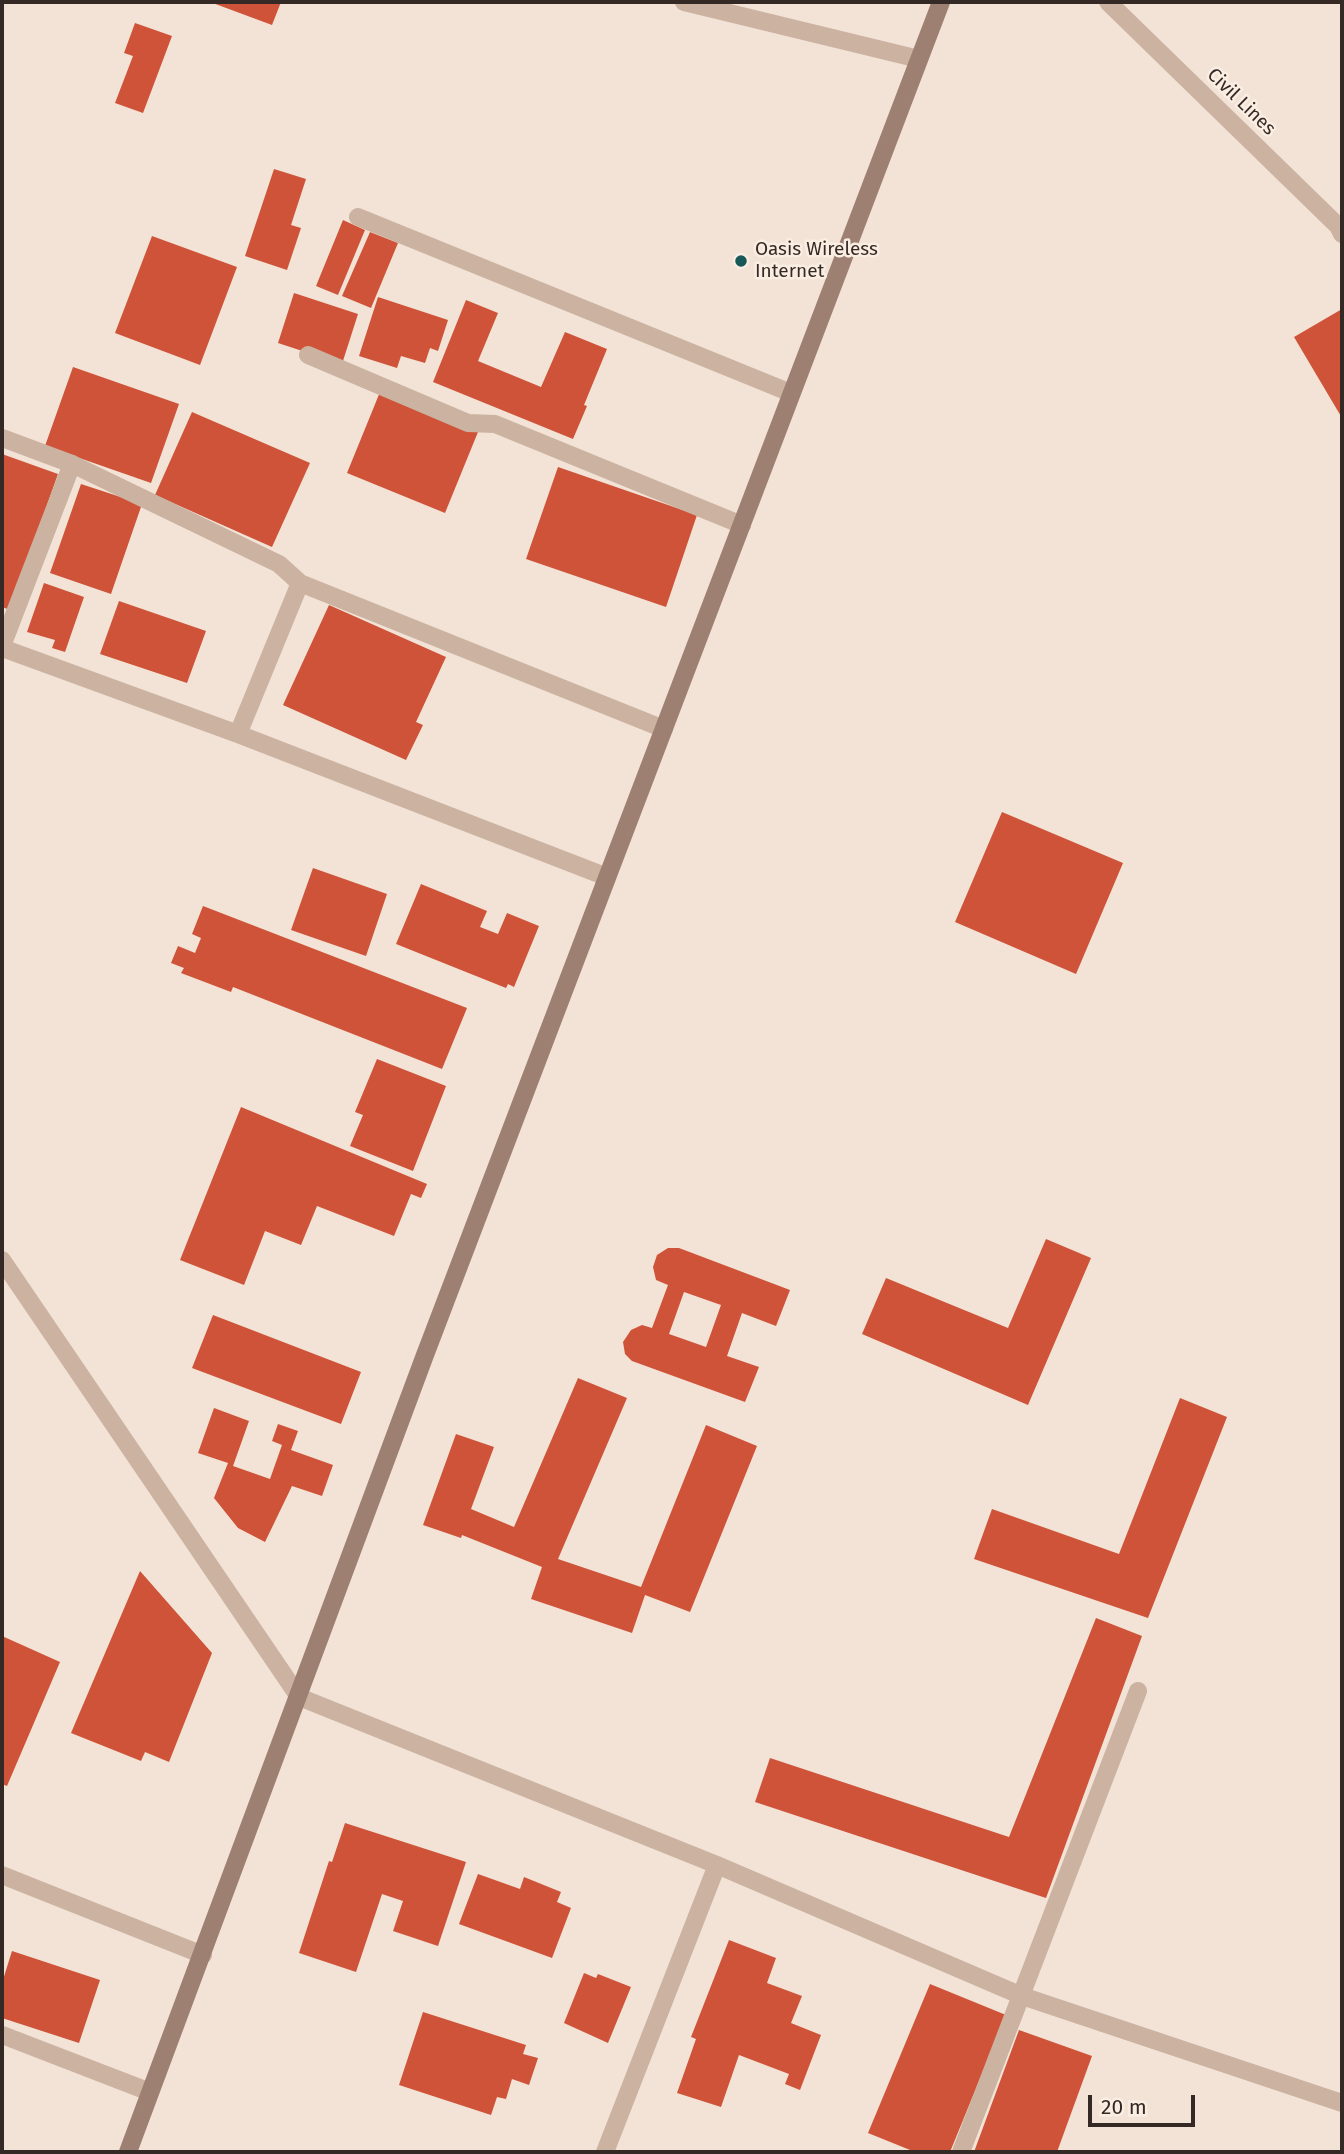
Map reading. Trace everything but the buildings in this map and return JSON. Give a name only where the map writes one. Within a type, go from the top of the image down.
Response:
[{"type":"main road","points":[[128,2152],[425,1355],[942,2]]},
{"type":"street","points":[[684,2],[919,59]]},
{"type":"street","name":"Civil Lines","points":[[1108,2],[1338,226],[1342,234]]},
{"type":"street","points":[[358,217],[791,393]]},
{"type":"street","points":[[308,355],[468,423],[495,424],[742,525]]},
{"type":"street","points":[[2,438],[72,464],[279,565],[300,583],[664,729]]},
{"type":"street","points":[[72,464],[2,647],[238,734],[607,877]]},
{"type":"street","points":[[238,734],[300,583]]},
{"type":"street","points":[[2,1260],[299,1697],[717,1865],[1022,1996],[1342,2103]]},
{"type":"street","points":[[961,2152],[1138,1691]]},
{"type":"street","points":[[605,2152],[717,1865]]},
{"type":"street","points":[[2,1875],[203,1955]]},
{"type":"street","points":[[2,2035],[150,2092]]},
{"type":"place","name":"Oasis Wireless Internet","points":[[741,261]]}]
